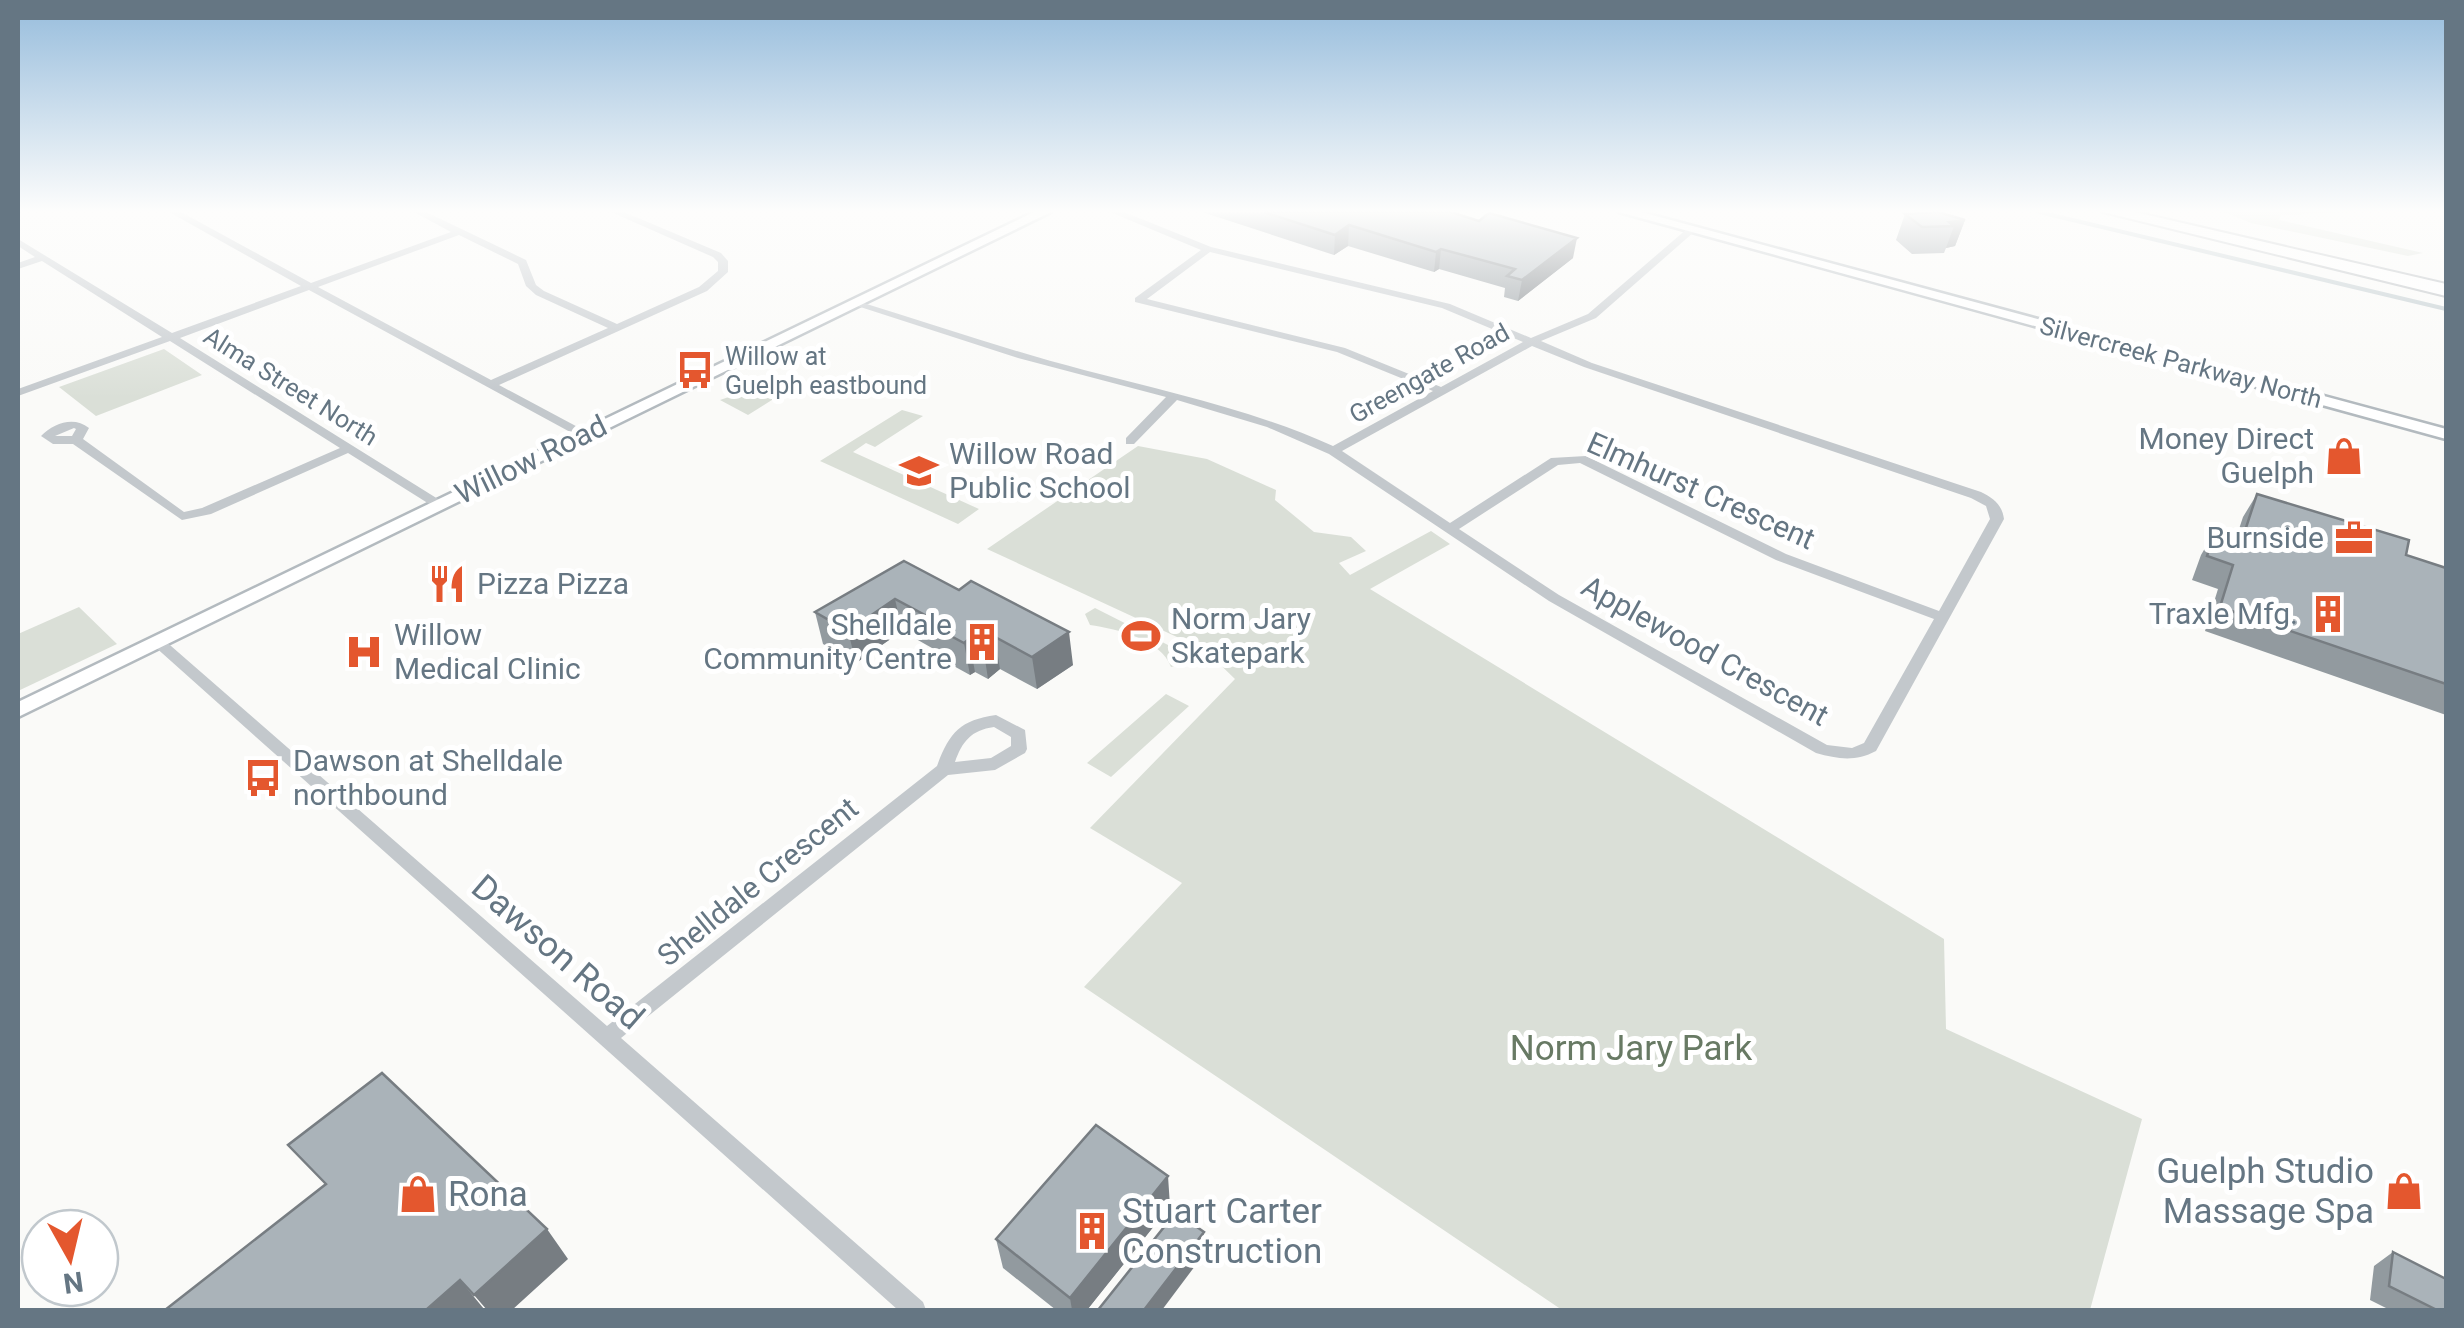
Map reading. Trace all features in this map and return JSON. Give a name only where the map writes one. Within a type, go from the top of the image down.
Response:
[{"type":"highway","points":[[2377,274],[2446,290]]},
{"type":"main road","name":"Willow Road","points":[[18,710],[919,274]]},
{"type":"main road","name":"Silvercreek Parkway North","points":[[1853,274],[2446,434]]},
{"type":"street","name":"Alma Street North","points":[[69,274],[439,504]]},
{"type":"street","points":[[287,274],[583,434]]},
{"type":"street","points":[[18,393],[342,274]]},
{"type":"street","points":[[526,274],[531,286],[540,293],[617,328]]},
{"type":"street","points":[[492,384],[703,289],[721,274]]},
{"type":"street","points":[[1172,274],[1140,296],[1144,304],[1341,350],[1442,390]]},
{"type":"street","name":"Applewood Crescent","points":[[853,303],[1023,356],[1263,420],[1333,451],[1554,598],[1822,749],[1858,755],[1870,747],[1997,518],[1990,501],[1588,365],[1446,306],[1312,274]]},
{"type":"street","name":"Greengate Road","points":[[1333,451],[1535,340],[1592,316],[1640,274]]},
{"type":"street","points":[[1130,441],[1174,396]]},
{"type":"street","points":[[76,440],[182,516],[206,512],[349,448]]},
{"type":"street","name":"Elmhurst Crescent","points":[[1452,528],[1555,460],[1582,458],[1781,558],[1942,616]]},
{"type":"street","name":"Dawson Road","points":[[158,642],[915,1310]]},
{"type":"street","name":"Shelldale Crescent","points":[[606,1038],[944,768],[957,734],[974,724],[996,721],[1020,734],[1019,749],[1004,761],[944,768]]},
{"type":"green space","points":[[164,349],[202,375],[96,416],[59,387]]},
{"type":"green space","points":[[767,384],[775,398],[748,415],[720,400]]},
{"type":"green space","points":[[902,410],[923,416],[875,447],[866,443],[853,452],[979,509],[958,524],[820,461]]},
{"type":"green space","name":"Norm Jary Park","points":[[1138,446],[1207,459],[1276,490],[1275,500],[1314,532],[1351,537],[1366,551],[1339,563],[1350,575],[1431,531],[1450,544],[1370,589],[1944,939],[1946,1029],[2142,1119],[2090,1310],[1562,1310],[1084,987],[1182,883],[1090,828],[1235,679],[1205,650],[987,549]]},
{"type":"green space","points":[[79,607],[117,644],[18,691],[18,634]]},
{"type":"green space","name":"Norm Jary Skatepark","points":[[1095,608],[1168,645],[1178,665],[1171,667],[1166,657],[1148,642],[1090,625],[1085,614]]},
{"type":"green space","points":[[1166,694],[1189,706],[1111,777],[1087,763]]},
{"type":"building","points":[[1509,274],[1530,274],[1522,280],[1507,276]]},
{"type":"building","name":"Traxle Mfg.","points":[[2257,494],[2409,540],[2406,555],[2446,568],[2446,684],[2220,607],[2233,565],[2207,556],[2215,531],[2242,540]]},
{"type":"building","points":[[904,561],[959,590],[971,581],[1069,632],[1032,657],[995,637],[983,646],[969,639],[964,643],[934,627],[940,623],[895,599],[848,631],[815,612]]},
{"type":"building","name":"Rona","points":[[382,1073],[547,1229],[474,1295],[460,1280],[426,1310],[165,1310],[326,1184],[288,1145]]},
{"type":"building","name":"Stuart Carter Construction","points":[[1096,1125],[1168,1176],[1070,1298],[996,1239]]},
{"type":"building","points":[[1176,1212],[1204,1232],[1144,1310],[1098,1310]]},
{"type":"building","points":[[2393,1252],[2446,1279],[2446,1310],[2437,1310],[2389,1286]]},
{"type":"waterway","points":[[2299,274],[2446,309]]},
{"type":"place","name":"Willow at Guelph eastbound","points":[[695,370]]},
{"type":"place","name":"Money Direct Guelph","points":[[2344,456]]},
{"type":"place","name":"Willow Road Public School","points":[[919,471]]},
{"type":"place","name":"Burnside","points":[[2354,538]]},
{"type":"place","name":"Pizza Pizza","points":[[447,584]]},
{"type":"place","name":"Traxle Mfg.","points":[[2328,614]]},
{"type":"place","name":"Norm Jary Skatepark","points":[[1141,636]]},
{"type":"place","name":"Shelldale Community Centre","points":[[982,642]]},
{"type":"place","name":"Willow Medical Clinic","points":[[364,652]]},
{"type":"place","name":"Dawson at Shelldale northbound","points":[[263,778]]},
{"type":"place","name":"Guelph Studio Massage Spa","points":[[2404,1191]]},
{"type":"place","name":"Rona","points":[[418,1194]]},
{"type":"place","name":"Stuart Carter Construction","points":[[1092,1231]]}]
